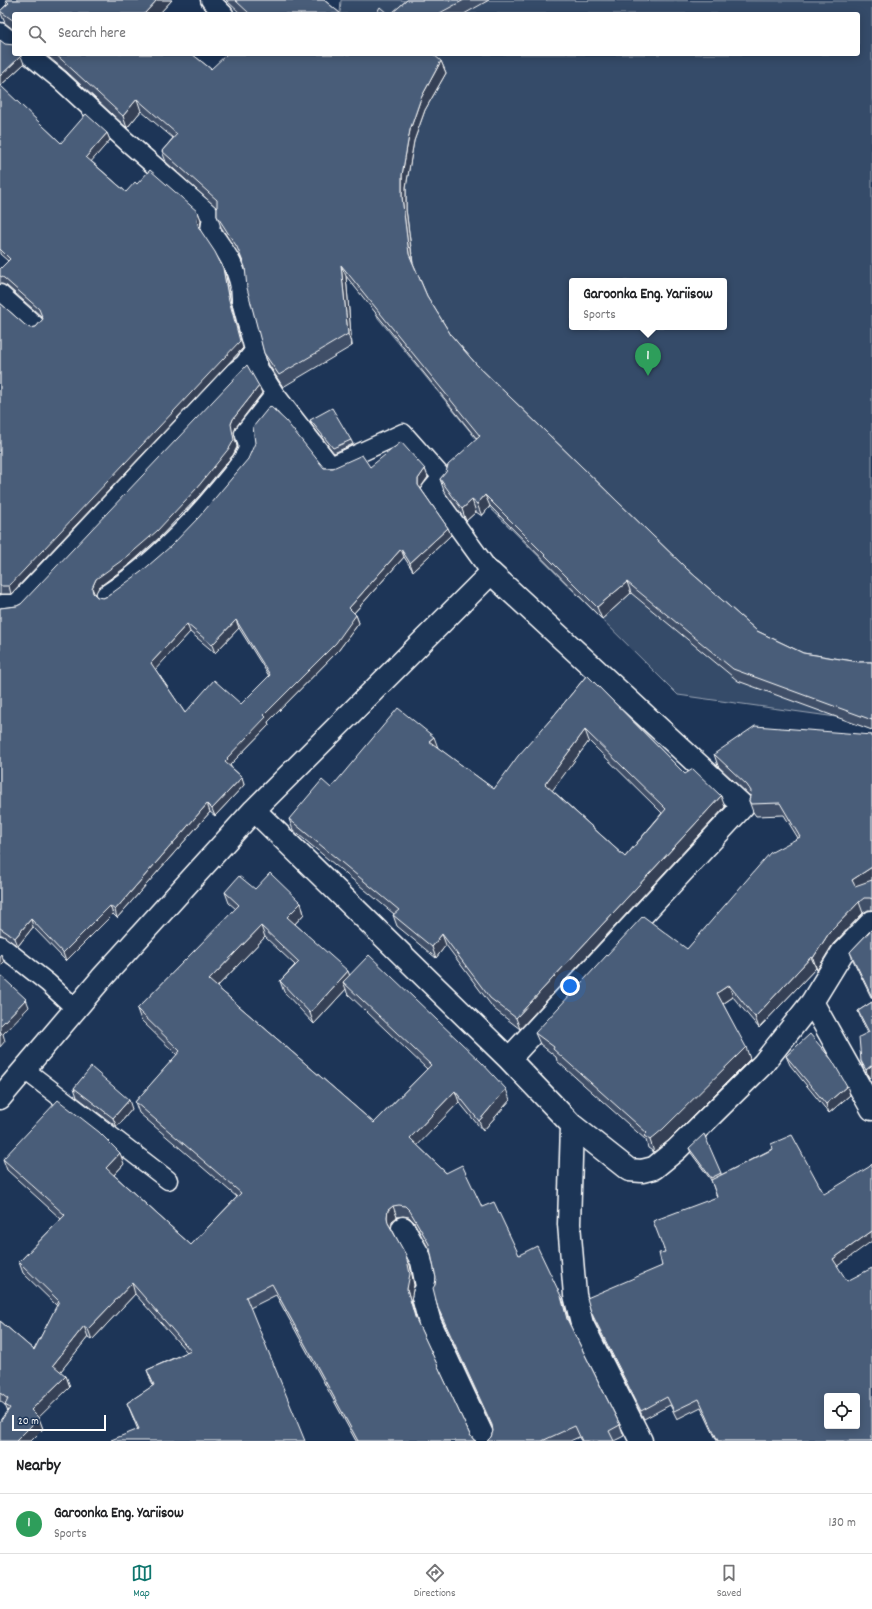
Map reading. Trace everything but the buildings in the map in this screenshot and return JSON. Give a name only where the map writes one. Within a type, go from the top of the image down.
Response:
[{"type":"street","points":[[0,1098],[76,1009],[254,810],[491,573],[743,806],[510,1059]]},
{"type":"street","points":[[254,810],[510,1059],[572,1125],[629,1170],[642,1171],[654,1168],[676,1150],[763,1064],[812,1002],[842,953],[872,922]]},
{"type":"street","points":[[812,1002],[872,1109]]},
{"type":"street","points":[[572,1125],[569,1224],[575,1295],[582,1324],[641,1441]]},
{"type":"street","points":[[403,1228],[422,1261],[428,1291],[424,1293],[423,1297],[430,1323],[485,1441]]},
{"type":"lane","points":[[210,0],[222,12]]},
{"type":"lane","points":[[0,32],[12,41]]},
{"type":"lane","points":[[30,56],[60,80],[126,142],[212,216],[210,230],[230,257],[241,293],[241,301],[259,369],[275,394],[331,466],[403,433],[442,477],[431,490],[491,573]]},
{"type":"lane","points":[[0,294],[35,325]]},
{"type":"lane","points":[[0,606],[2,604],[16,604],[224,383],[244,364],[254,351]]},
{"type":"lane","points":[[106,595],[139,570],[208,502],[230,476],[247,450],[248,444],[244,433],[275,394]]},
{"type":"lane","points":[[0,945],[48,983],[76,1009]]},
{"type":"lane","points":[[25,1070],[168,1180]]},
{"type":"shaded area","points":[[341,0],[872,1],[872,722],[678,695],[463,481],[490,456],[378,318],[373,304],[363,56],[860,56],[860,12],[340,12]]},
{"type":"place","name":"Garoonka Eng. Yariisow","points":[[648,376]]}]
